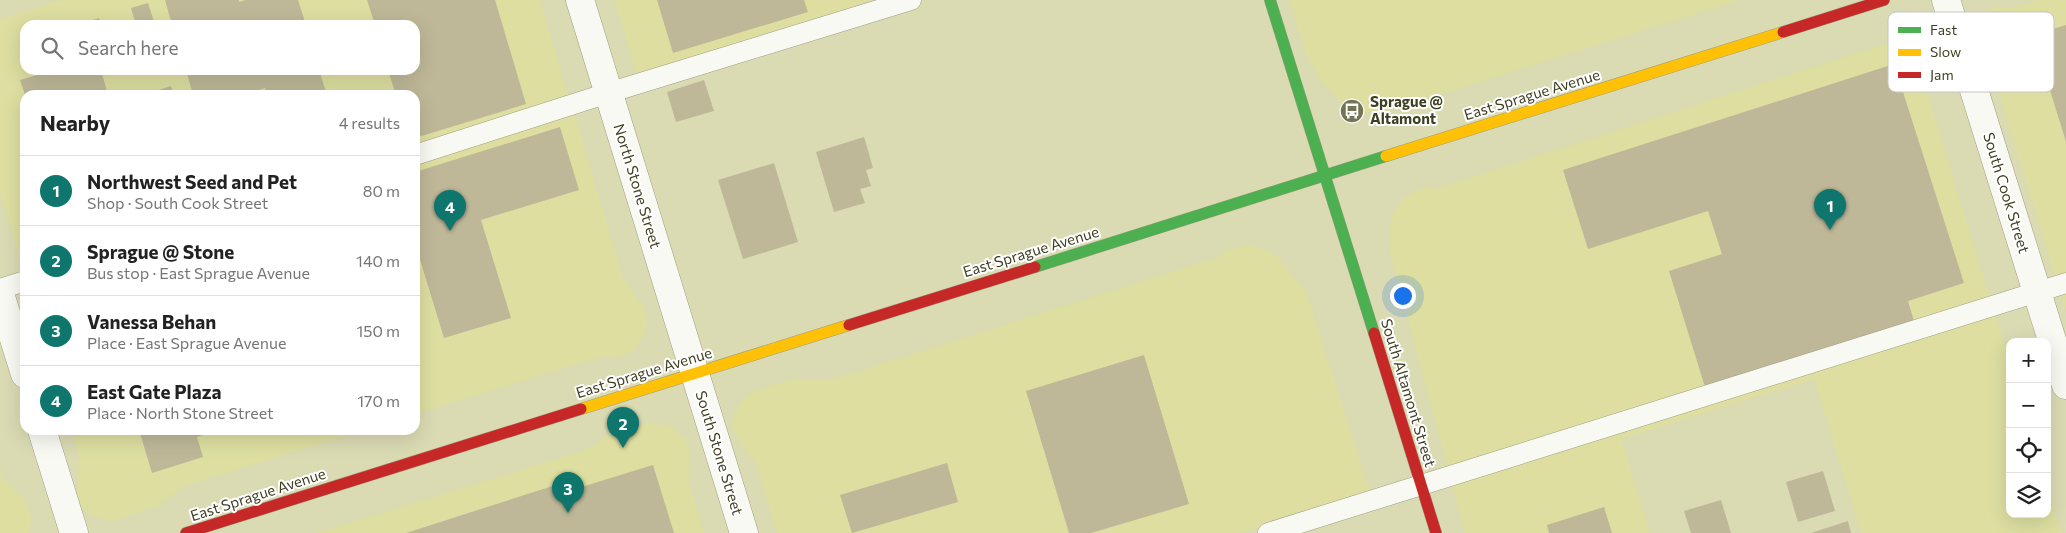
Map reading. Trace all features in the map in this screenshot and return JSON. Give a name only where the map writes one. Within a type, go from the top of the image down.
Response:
[{"type":"main road","name":"South Altamont Street","points":[[1270,0],[1436,533]]},
{"type":"main road","name":"East Sprague Avenue","points":[[186,533],[1884,0]]},
{"type":"street","name":"North Stone Street","points":[[580,0],[694,373]]},
{"type":"street","name":"South Cook Street","points":[[1946,0],[1950,12]]},
{"type":"street","name":"South Cook Street","points":[[1975,92],[2066,385]]},
{"type":"street","points":[[0,294],[20,358]]},
{"type":"street","name":"South Stone Street","points":[[694,373],[744,533]]},
{"type":"street","points":[[44,435],[74,533]]},
{"type":"lane","points":[[420,153],[608,93],[911,0]]},
{"type":"lane","points":[[0,289],[20,283]]},
{"type":"lane","points":[[1268,533],[2066,283]]},
{"type":"shaded area","points":[[60,0],[540,0],[624,280],[643,306],[647,319],[644,337],[632,352],[619,357],[600,357],[420,412],[420,90],[20,90],[20,259],[0,193],[0,19]]},
{"type":"shaded area","points":[[614,0],[873,0],[637,74]]},
{"type":"shaded area","points":[[1289,0],[1740,0],[1387,111],[1364,113],[1340,102],[1321,82],[1307,57]]},
{"type":"shaded area","points":[[2039,0],[2066,0],[2066,312],[1998,92],[2054,92],[2054,12],[1980,12],[1998,7],[2014,8]]},
{"type":"shaded area","points":[[1888,43],[1888,92],[1927,92],[2006,350],[2006,518],[2051,518],[2051,498],[2062,533],[1861,533],[1814,379],[1621,439],[1650,533],[1465,533],[1389,249],[1391,216],[1404,197],[1426,186],[1435,189]]},
{"type":"shaded area","points":[[1251,245],[1274,253],[1306,291],[1370,492],[1240,533],[777,533],[756,464],[737,438],[732,425],[738,405],[754,391],[793,379],[834,379],[1219,257],[1227,249]]},
{"type":"shaded area","points":[[647,423],[671,426],[686,439],[690,454],[689,484],[704,533],[317,533],[586,450],[608,435]]},
{"type":"shaded area","points":[[73,435],[349,435],[184,486],[158,506],[113,521],[91,515],[80,504],[77,493],[79,456]]},
{"type":"shaded area","points":[[0,468],[2,476],[26,501],[32,519],[29,533],[0,533]]},
{"type":"building","points":[[165,0],[239,0],[239,2],[246,0],[298,0],[304,20],[171,20]]},
{"type":"building","points":[[367,0],[495,0],[526,104],[420,136],[420,90],[394,90],[390,75],[420,75],[420,20],[373,20]]},
{"type":"building","points":[[657,0],[804,0],[808,12],[673,53]]},
{"type":"building","points":[[148,3],[153,20],[135,20],[131,8]]},
{"type":"building","points":[[2066,25],[2066,142],[2051,92],[2054,92],[2054,29]]},
{"type":"building","points":[[1888,66],[1888,92],[1903,92],[1964,283],[1908,301],[1914,321],[1705,387],[1669,271],[1722,254],[1708,211],[1588,249],[1563,170]]},
{"type":"building","points":[[37,75],[102,75],[107,90],[23,90],[20,80]]},
{"type":"building","points":[[187,75],[321,75],[325,90],[266,90],[265,88],[258,90],[192,90]]},
{"type":"building","points":[[704,80],[714,111],[676,122],[667,92]]},
{"type":"building","points":[[171,86],[172,90],[159,90]]},
{"type":"building","points":[[560,127],[579,190],[481,220],[511,318],[444,338],[420,259],[420,170]]},
{"type":"building","points":[[864,137],[873,168],[866,170],[871,186],[860,189],[865,203],[834,212],[816,152]]},
{"type":"building","points":[[774,163],[798,242],[743,259],[718,180]]},
{"type":"building","points":[[1144,355],[1189,504],[1091,533],[1069,533],[1026,391]]},
{"type":"building","points":[[141,435],[203,435],[197,437],[203,457],[152,473]]},
{"type":"building","points":[[947,463],[958,502],[852,533],[840,495]]},
{"type":"building","points":[[653,465],[674,533],[406,533],[559,484],[562,493]]},
{"type":"building","points":[[1823,471],[1835,511],[1798,522],[1786,482]]},
{"type":"building","points":[[1721,500],[1731,533],[1691,533],[1684,511]]},
{"type":"building","points":[[1604,507],[1612,533],[1549,533],[1547,525]]},
{"type":"building","points":[[1848,521],[1851,533],[1811,533]]},
{"type":"traffic: fast","points":[[1270,0],[1374,333]]},
{"type":"traffic: fast","points":[[1035,267],[1386,156]]},
{"type":"traffic: slow","points":[[1386,156],[1783,32]]},
{"type":"traffic: slow","points":[[581,409],[849,325]]},
{"type":"traffic: jam","points":[[1783,32],[1884,0]]},
{"type":"traffic: jam","points":[[849,325],[1035,267]]},
{"type":"traffic: jam","points":[[1374,333],[1436,533]]},
{"type":"traffic: jam","points":[[186,533],[581,409]]},
{"type":"place","name":"Sprague @ Altamont","points":[[1352,111]]},
{"type":"place","name":"Northwest Seed and Pet","points":[[1830,230]]},
{"type":"place","name":"East Gate Plaza","points":[[450,231]]},
{"type":"place","name":"Sprague @ Stone","points":[[623,448]]},
{"type":"place","name":"Vanessa Behan","points":[[568,513]]}]
